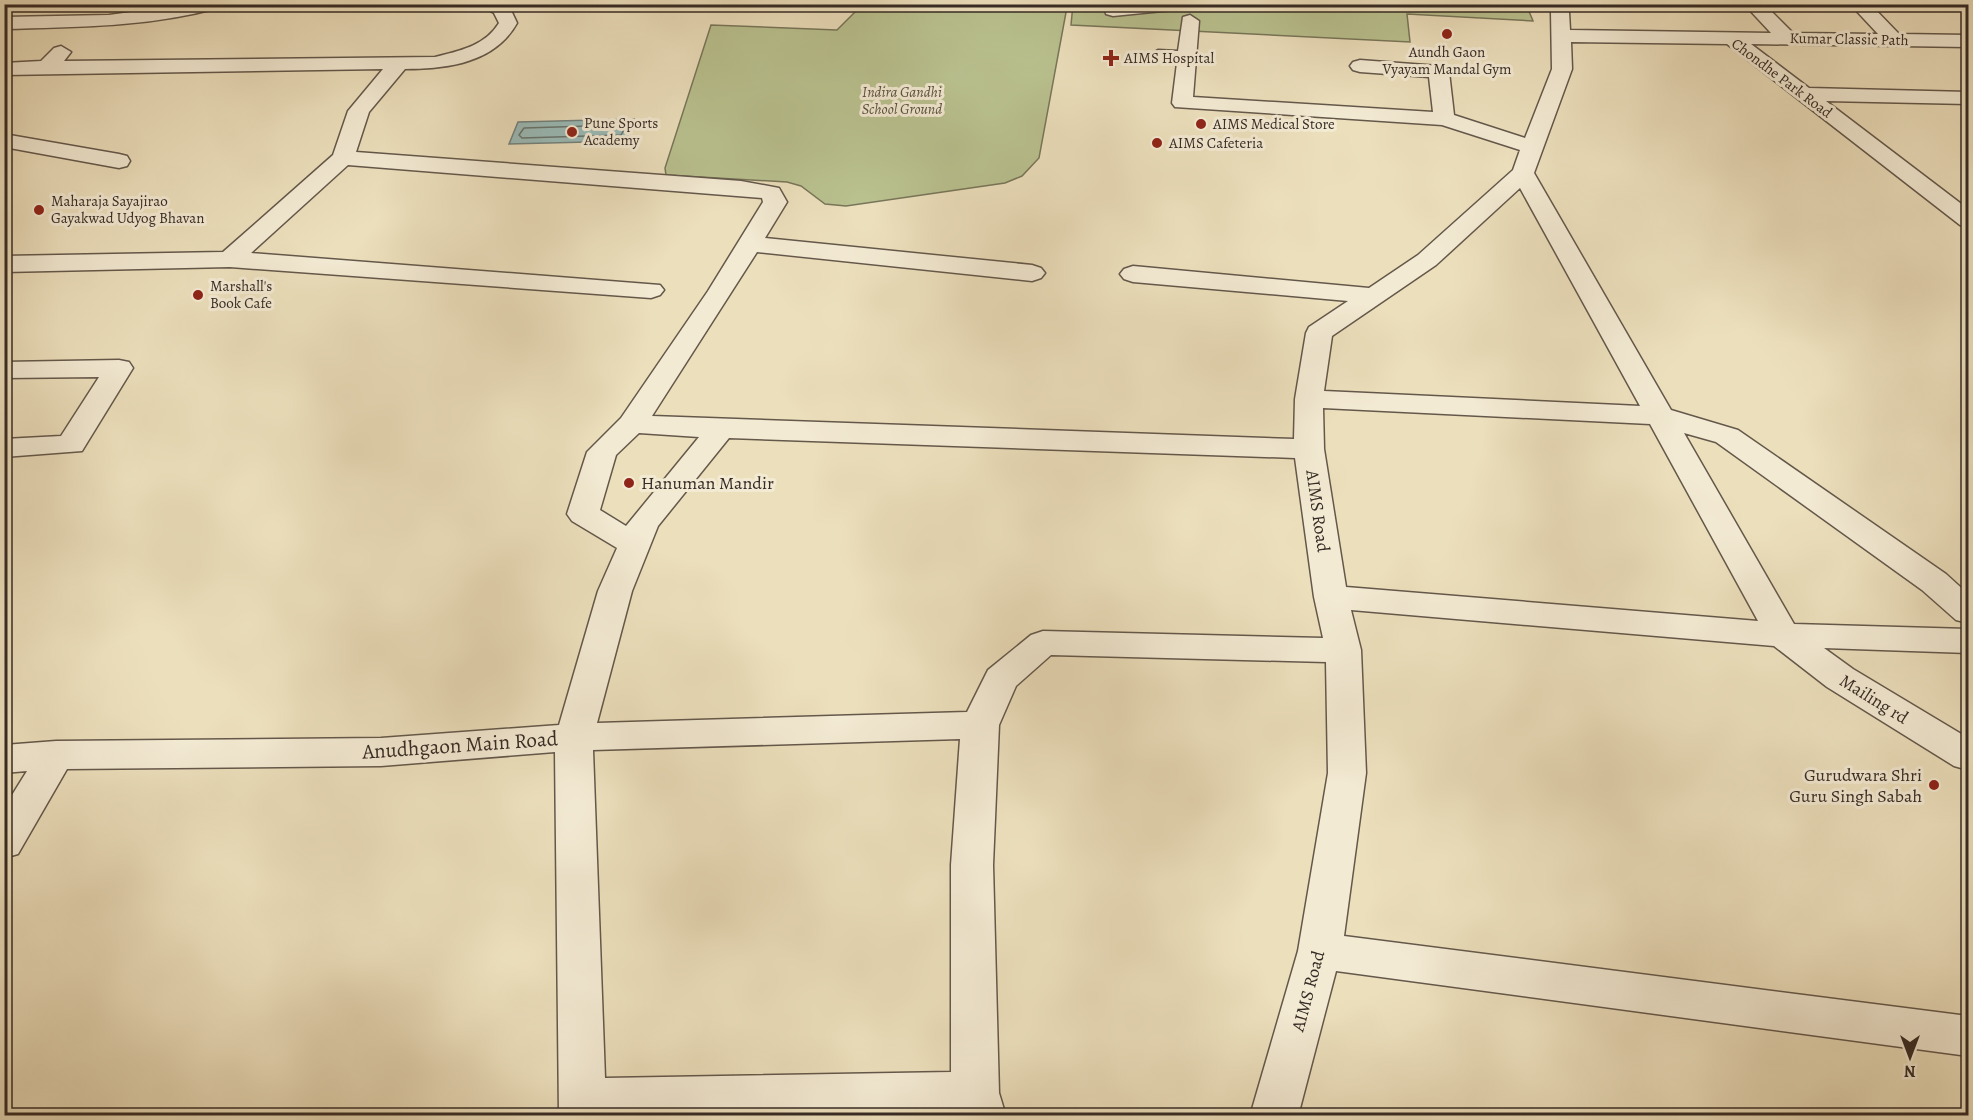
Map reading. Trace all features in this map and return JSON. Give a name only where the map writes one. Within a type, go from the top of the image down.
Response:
[{"type":"street","points":[[4,23],[168,14],[212,4]]},
{"type":"street","points":[[4,69],[435,63],[484,48],[502,36],[508,23],[502,10],[487,4]]},
{"type":"street","points":[[1113,4],[1113,10],[1186,13],[1188,58],[1182,103],[1444,119],[1528,160],[1659,416],[1783,635]]},
{"type":"street","name":"AIMS Road","points":[[1274,1116],[1320,951],[1347,773],[1343,650],[1331,597],[1309,449],[1309,399],[1319,333],[1427,260],[1528,160],[1562,69],[1560,12],[1556,4]]},
{"type":"street","points":[[1753,4],[1787,38]]},
{"type":"street","points":[[1859,4],[1894,40]]},
{"type":"street","points":[[47,67],[91,20]]},
{"type":"street","name":"Chondhe Park Road","points":[[1560,36],[1730,38],[1811,100],[1959,205],[1968,220]]},
{"type":"street","name":"Kumar Classic Path","points":[[1730,38],[1968,41]]},
{"type":"street","points":[[1158,56],[1188,58]]},
{"type":"street","points":[[230,259],[343,158],[359,111],[398,65]]},
{"type":"street","points":[[1360,66],[1439,72],[1444,119]]},
{"type":"street","points":[[1811,100],[1968,98]]},
{"type":"street","points":[[1811,100],[1968,108]]},
{"type":"street","points":[[4,140],[119,161]]},
{"type":"street","points":[[343,158],[741,188],[771,193],[775,202],[750,244],[632,424],[602,452],[583,514],[634,544]]},
{"type":"street","points":[[750,244],[1032,273]]},
{"type":"street","points":[[4,264],[230,259],[651,290]]},
{"type":"street","points":[[1133,274],[1374,296]]},
{"type":"street","points":[[4,370],[119,368],[71,445],[4,448]]},
{"type":"street","points":[[1309,399],[1659,416],[1727,436],[1934,582],[1968,612]]},
{"type":"street","points":[[632,424],[1309,449]]},
{"type":"street","points":[[721,429],[643,524],[615,591],[573,737],[980,725]]},
{"type":"street","points":[[1331,597],[1783,635],[1968,641]]},
{"type":"street","name":"Mailing rd","points":[[1783,635],[1840,678],[1968,756]]},
{"type":"street","points":[[582,1108],[978,1104],[972,864],[980,725],[1001,679],[1043,643],[1343,650]]},
{"type":"street","name":"Anudhgaon Main Road","points":[[4,759],[56,755],[381,752],[573,737],[582,1108]]},
{"type":"street","points":[[4,843],[56,755]]},
{"type":"street","points":[[1320,951],[1968,1036]]},
{"type":"green space","name":"Indira Gandhi School Ground","points":[[966,4],[1067,7],[1039,158],[1022,176],[1005,183],[846,206],[825,204],[801,186],[787,182],[666,175],[665,168],[711,25],[837,30],[862,5]]},
{"type":"green space","points":[[1073,4],[1526,4],[1533,21],[1407,14],[1410,42],[1071,25]]},
{"type":"water","name":"Pune Sports Academy","points":[[634,119],[628,141],[509,144],[518,122]]},
{"type":"place","name":"Aundh Gaon Vyayam Mandal Gym","points":[[1447,34]]},
{"type":"place","name":"AIMS Hospital","points":[[1111,58]]},
{"type":"place","name":"AIMS Medical Store","points":[[1201,124]]},
{"type":"place","name":"Pune Sports Academy","points":[[572,132]]},
{"type":"place","name":"AIMS Cafeteria","points":[[1157,143]]},
{"type":"place","name":"Maharaja Sayajirao Gayakwad Udyog Bhavan","points":[[39,210]]},
{"type":"place","name":"Marshall's Book Cafe","points":[[198,295]]},
{"type":"place","name":"Hanuman Mandir","points":[[629,483]]},
{"type":"place","name":"Gurudwara Shri Guru Singh Sabah","points":[[1934,785]]}]
